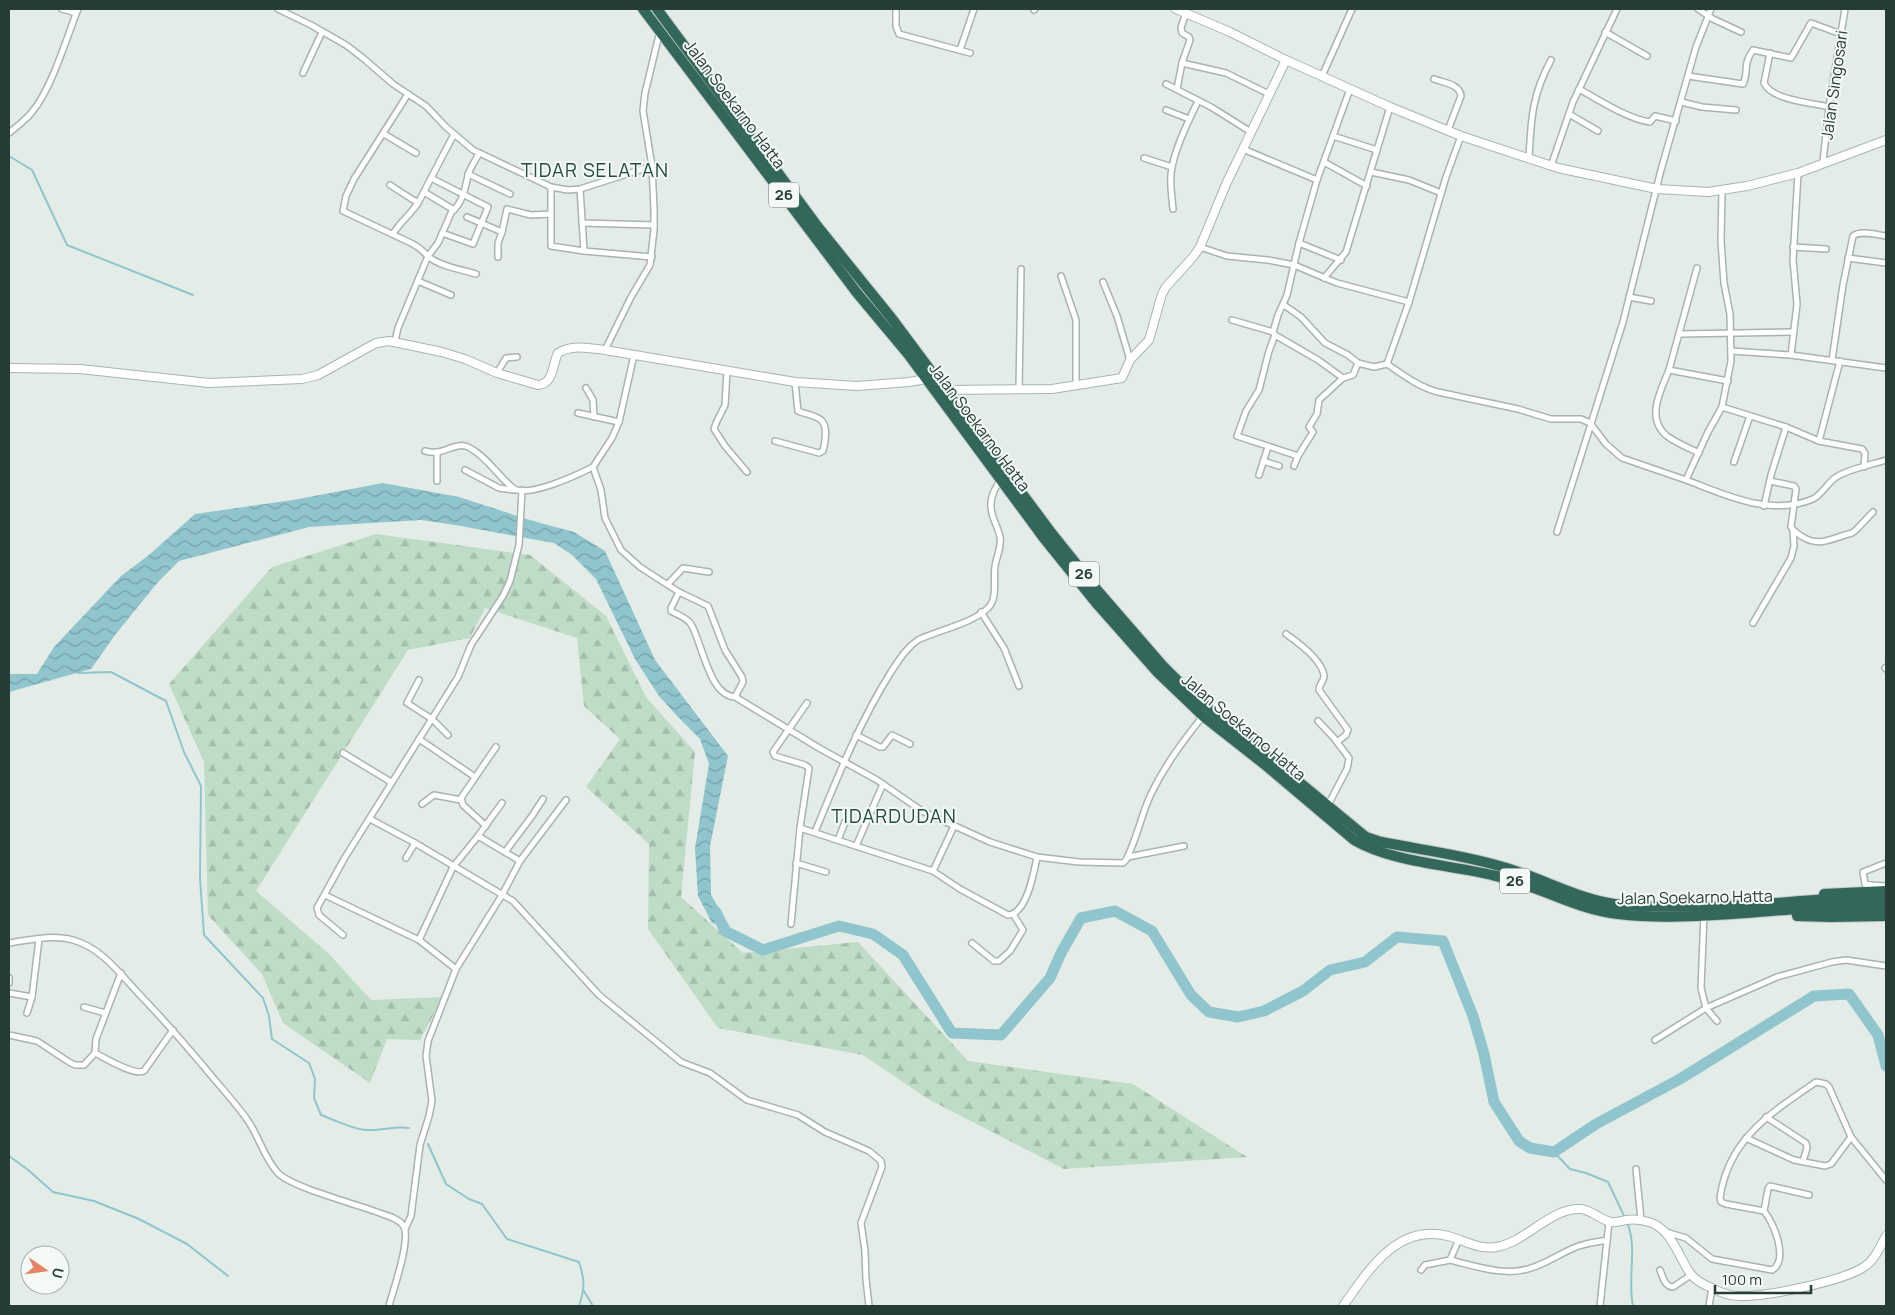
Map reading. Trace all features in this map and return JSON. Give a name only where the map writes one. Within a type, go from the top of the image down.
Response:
[{"type":"highway","name":"Jalan Soekarno Hatta","points":[[643,9],[858,293],[882,315],[945,390],[1050,532],[1163,666],[1207,707],[1328,806],[1369,847],[1415,861],[1494,875],[1522,883],[1572,904],[1605,912],[1637,915],[1704,914],[1814,900],[1886,900]]},
{"type":"highway","name":"Jalan Soekarno Hatta","points":[[662,12],[882,315],[926,380],[1043,537],[1097,604],[1163,678],[1203,716],[1357,836],[1501,866],[1528,874],[1568,892],[1609,903],[1677,907],[1886,908]]},
{"type":"highway","points":[[1744,908],[1870,888],[1886,891]]},
{"type":"highway","points":[[1744,908],[1830,917],[1886,916]]},
{"type":"street","points":[[9,133],[27,118],[37,106],[59,58],[77,11],[62,9]]},
{"type":"street","points":[[278,9],[322,32],[363,58],[378,72],[426,106],[454,134],[479,153],[551,187],[568,190],[580,189],[652,166]]},
{"type":"street","points":[[896,9],[896,26],[899,34],[970,53]]},
{"type":"street","points":[[960,50],[974,9]]},
{"type":"street","points":[[1176,9],[1390,107],[1461,136],[1551,166],[1657,189],[1691,192],[1722,191],[1798,173],[1886,140]]},
{"type":"street","points":[[1322,76],[1352,9]]},
{"type":"street","points":[[1551,166],[1579,89],[1617,9]]},
{"type":"street","points":[[1698,9],[1741,32]]},
{"type":"street","points":[[1557,532],[1629,298],[1701,30],[1711,9]]},
{"type":"street","name":"Jalan Singosari","points":[[1824,162],[1829,107],[1846,9]]},
{"type":"street","points":[[1176,89],[1190,40],[1180,30],[1186,12]]},
{"type":"street","points":[[1688,76],[1743,84],[1745,81],[1746,64],[1753,50],[1790,58],[1811,23],[1841,34]]},
{"type":"street","points":[[605,350],[608,340],[631,298],[649,270],[652,257],[654,225],[652,166],[644,125],[644,102],[660,30]]},
{"type":"street","points":[[303,73],[322,32]]},
{"type":"street","points":[[1605,32],[1648,56]]},
{"type":"street","points":[[1770,53],[1764,84],[1767,88],[1780,96],[1829,107]]},
{"type":"street","points":[[945,390],[1052,389],[1120,379],[1130,360],[1149,340],[1162,294],[1166,287],[1200,247],[1227,182],[1286,60]]},
{"type":"street","points":[[1529,158],[1535,97],[1538,86],[1551,60]]},
{"type":"street","points":[[1182,63],[1226,73],[1269,94]]},
{"type":"street","points":[[1434,80],[1457,87],[1460,90],[1460,96],[1448,130]]},
{"type":"street","points":[[1166,84],[1251,132]]},
{"type":"street","points":[[1298,456],[1237,438],[1246,411],[1259,390],[1278,315],[1284,305],[1317,180],[1350,89]]},
{"type":"street","points":[[1579,89],[1631,116],[1646,121],[1650,122],[1656,116],[1676,121]]},
{"type":"street","points":[[408,94],[354,180],[346,196],[343,211],[424,250],[428,256],[451,267],[476,274]]},
{"type":"street","points":[[1173,209],[1170,183],[1172,167],[1189,119],[1198,101]]},
{"type":"street","points":[[1681,102],[1702,107],[1736,110]]},
{"type":"street","points":[[1324,278],[1342,260],[1349,244],[1390,107]]},
{"type":"street","points":[[1166,110],[1189,119]]},
{"type":"street","points":[[1569,114],[1598,131]]},
{"type":"street","points":[[384,134],[416,153]]},
{"type":"street","points":[[393,234],[398,225],[413,211],[418,203],[454,134]]},
{"type":"street","points":[[1333,136],[1377,150]]},
{"type":"street","points":[[1387,364],[1409,302],[1441,193],[1461,136]]},
{"type":"street","points":[[1243,149],[1317,180]]},
{"type":"street","points":[[395,341],[398,328],[428,256],[463,194],[468,174],[479,153]]},
{"type":"street","points":[[1144,158],[1172,167]]},
{"type":"street","points":[[1324,162],[1367,186]]},
{"type":"street","points":[[1371,172],[1409,180],[1441,193]]},
{"type":"street","points":[[1791,355],[1797,304],[1793,247],[1798,173]]},
{"type":"street","points":[[468,174],[510,194]]},
{"type":"street","points":[[431,178],[488,207],[474,243],[471,245],[442,233]]},
{"type":"street","points":[[390,185],[418,203]]},
{"type":"street","points":[[551,187],[552,247],[652,257]]},
{"type":"street","points":[[580,189],[584,251]]},
{"type":"street","points":[[1686,480],[1722,407],[1728,381],[1731,351],[1730,314],[1724,283],[1722,256],[1722,191]]},
{"type":"street","points":[[424,192],[454,210]]},
{"type":"street","points":[[498,257],[498,243],[507,209],[531,215],[551,214]]},
{"type":"street","points":[[468,217],[502,232]]},
{"type":"street","points":[[582,223],[654,225]]},
{"type":"street","points":[[1832,360],[1853,236],[1856,234],[1886,236]]},
{"type":"street","points":[[1299,243],[1342,260]]},
{"type":"street","points":[[1200,247],[1227,256],[1294,265],[1324,278],[1355,288],[1409,302]]},
{"type":"street","points":[[1793,247],[1826,249]]},
{"type":"street","points":[[1848,258],[1886,262]]},
{"type":"street","points":[[1697,268],[1669,370],[1656,403],[1657,420],[1668,437],[1699,453]]},
{"type":"street","points":[[1019,390],[1021,269]]},
{"type":"street","points":[[1061,276],[1075,315],[1076,385]]},
{"type":"street","points":[[418,281],[451,295]]},
{"type":"street","points":[[1104,282],[1117,316],[1130,360]]},
{"type":"street","points":[[1629,298],[1651,301]]},
{"type":"street","points":[[1284,305],[1301,317],[1325,343],[1348,355],[1358,363],[1374,367],[1387,364],[1431,390],[1518,409],[1551,419],[1579,418],[1590,423],[1606,444],[1622,458],[1719,493],[1764,506],[1795,503],[1812,499],[1819,495],[1837,476],[1886,460]]},
{"type":"street","points":[[1232,320],[1274,334],[1318,360],[1343,378]]},
{"type":"street","points":[[1679,334],[1793,332]]},
{"type":"street","points":[[9,368],[80,369],[209,383],[302,379],[318,375],[379,342],[395,341],[456,356],[497,373],[542,385],[550,380],[555,360],[560,352],[572,348],[605,350],[795,382],[857,386],[926,380]]},
{"type":"street","points":[[1731,351],[1791,355],[1886,368]]},
{"type":"street","points":[[465,470],[499,488],[522,490],[563,482],[594,467],[612,438],[619,422],[634,355]]},
{"type":"street","points":[[497,373],[506,358],[517,357]]},
{"type":"street","points":[[1819,441],[1840,362]]},
{"type":"street","points":[[1294,466],[1304,445],[1313,432],[1309,427],[1318,414],[1320,400],[1343,378],[1352,375],[1358,363]]},
{"type":"street","points":[[727,370],[724,408],[714,429],[724,446],[747,472]]},
{"type":"street","points":[[1669,370],[1728,381]]},
{"type":"street","points":[[775,441],[819,453],[823,451],[825,436],[822,422],[798,411],[795,382]]},
{"type":"street","points":[[586,388],[593,402],[594,417]]},
{"type":"street","points":[[1722,407],[1786,427],[1819,441],[1862,449],[1865,453],[1864,467]]},
{"type":"street","points":[[578,413],[619,422]]},
{"type":"street","points":[[1734,462],[1750,416]]},
{"type":"street","points":[[1764,506],[1786,427]]},
{"type":"street","points":[[425,452],[437,452],[454,446],[469,447],[491,465],[515,490]]},
{"type":"street","points":[[1259,475],[1268,447]]},
{"type":"street","points":[[437,452],[437,481]]},
{"type":"street","points":[[1263,461],[1279,466]]},
{"type":"street","points":[[594,467],[605,518],[619,548],[640,567],[679,592],[706,604],[711,610],[725,650],[742,677],[736,698]]},
{"type":"street","points":[[815,832],[856,735],[881,688],[911,644],[966,621],[988,608],[992,602],[1000,537],[991,506],[992,495],[1000,479]]},
{"type":"street","points":[[1753,623],[1791,558],[1793,551],[1793,530],[1791,524],[1797,491],[1794,486],[1770,481]]},
{"type":"street","points":[[343,935],[324,920],[317,911],[344,859],[461,672],[471,645],[504,596],[510,581],[519,545],[522,490]]},
{"type":"street","points":[[1793,530],[1811,542],[1820,543],[1856,530],[1873,512]]},
{"type":"street","points":[[668,584],[683,568],[708,572]]},
{"type":"street","points":[[679,592],[671,608],[672,611],[684,617],[691,624],[705,664],[714,681],[729,696],[736,698],[883,784],[922,811],[1013,850],[1037,857],[1110,863],[1124,862],[1128,857],[1141,819],[1160,776],[1175,752],[1203,716]]},
{"type":"street","points":[[981,612],[1004,648],[1019,686]]},
{"type":"street","points":[[1286,634],[1310,652],[1324,674],[1319,690],[1348,730],[1345,736],[1337,742]]},
{"type":"street","points":[[419,680],[407,703],[432,718],[448,735]]},
{"type":"street","points":[[791,924],[800,828],[810,769],[805,765],[775,756],[773,753],[806,703]]},
{"type":"street","points":[[1318,721],[1349,756],[1347,769],[1328,806]]},
{"type":"street","points":[[856,735],[880,747],[883,747],[892,735],[910,744]]},
{"type":"street","points":[[419,739],[475,777]]},
{"type":"street","points":[[461,800],[496,747]]},
{"type":"street","points":[[343,752],[392,782]]},
{"type":"street","points":[[856,846],[883,784]]},
{"type":"street","points":[[422,804],[434,795],[461,800],[486,826]]},
{"type":"street","points":[[505,852],[543,799]]},
{"type":"street","points":[[389,1306],[404,1248],[405,1229],[411,1216],[420,1145],[432,1101],[426,1056],[428,1041],[456,969],[520,862],[566,800]]},
{"type":"street","points":[[419,940],[453,866],[502,803]]},
{"type":"street","points":[[370,819],[453,866],[518,906],[599,995],[681,1062],[710,1073],[747,1100],[798,1115],[826,1132],[868,1151],[882,1162],[882,1167],[861,1223],[869,1306]]},
{"type":"street","points":[[838,840],[845,822]]},
{"type":"street","points":[[933,871],[954,826]]},
{"type":"street","points":[[800,828],[933,871],[1008,915],[1013,914],[1027,895],[1037,857]]},
{"type":"street","points":[[478,836],[520,862]]},
{"type":"street","points":[[406,858],[415,844]]},
{"type":"street","points":[[1128,857],[1184,846]]},
{"type":"street","points":[[796,863],[826,872]]},
{"type":"street","points":[[1886,863],[1863,872],[1865,884],[1870,888],[1886,886]]},
{"type":"street","points":[[325,895],[419,940],[456,969]]},
{"type":"street","points":[[972,943],[994,961],[999,961],[1010,951],[1023,930],[1013,914]]},
{"type":"street","points":[[1704,914],[1700,976],[1706,1008],[1717,1022]]},
{"type":"street","points":[[9,943],[66,938],[78,941],[101,955],[121,972],[174,1030],[246,1118],[268,1160],[280,1175],[315,1191],[388,1216],[400,1222],[405,1229]]},
{"type":"street","points":[[27,1013],[32,998],[39,939]]},
{"type":"street","points":[[1655,1040],[1706,1008],[1776,977],[1832,962],[1856,960],[1886,966]]},
{"type":"street","points":[[9,1034],[37,1041],[76,1065],[84,1065],[95,1053],[96,1038],[104,1013],[121,972]]},
{"type":"street","points":[[9,978],[9,983]]},
{"type":"street","points":[[9,993],[32,998]]},
{"type":"street","points":[[84,1007],[104,1013]]},
{"type":"street","points":[[95,1053],[141,1073],[174,1030]]},
{"type":"street","points":[[1764,1211],[1721,1202],[1720,1198],[1728,1168],[1746,1138],[1766,1117],[1816,1082],[1821,1082],[1829,1087],[1851,1137],[1886,1180]]},
{"type":"street","points":[[1766,1117],[1806,1143],[1807,1148],[1803,1161]]},
{"type":"street","points":[[1746,1138],[1794,1160],[1828,1166],[1851,1137]]},
{"type":"street","points":[[1636,1170],[1641,1220]]},
{"type":"street","points":[[1665,1232],[1686,1238],[1712,1260],[1772,1270],[1779,1262],[1775,1227],[1764,1211],[1768,1189],[1770,1186],[1809,1195]]},
{"type":"street","points":[[1343,1306],[1376,1262],[1390,1248],[1407,1239],[1427,1234],[1447,1236],[1484,1247],[1495,1248],[1508,1244],[1551,1218],[1573,1209],[1583,1209],[1592,1212],[1609,1222],[1618,1223],[1626,1220],[1641,1220],[1659,1226],[1665,1232],[1691,1275],[1712,1288],[1729,1295],[1741,1296],[1786,1290],[1856,1272],[1873,1259],[1886,1236]]},
{"type":"street","points":[[1600,1306],[1609,1222]]},
{"type":"street","points":[[1450,1260],[1459,1240]]},
{"type":"street","points":[[1421,1270],[1424,1265],[1450,1260],[1479,1268],[1504,1271],[1529,1269],[1576,1247],[1607,1240]]},
{"type":"street","points":[[1660,1270],[1666,1285],[1669,1287],[1673,1287],[1691,1275]]},
{"type":"street","points":[[1709,1306],[1712,1288]]},
{"type":"green space","points":[[376,534],[530,555],[606,616],[646,697],[695,752],[681,897],[743,953],[858,942],[968,1061],[1133,1084],[1247,1157],[1064,1169],[928,1099],[863,1055],[718,1028],[648,929],[649,844],[586,787],[620,739],[584,706],[577,638],[485,608],[470,638],[408,650],[256,891],[328,953],[371,1000],[443,997],[420,1040],[387,1039],[370,1083],[283,1023],[262,974],[208,915],[204,762],[169,684],[272,567]]},
{"type":"water","points":[[383,483],[459,497],[574,532],[605,551],[655,660],[728,756],[710,846],[711,895],[730,927],[712,923],[698,896],[695,848],[709,764],[700,739],[659,696],[635,659],[596,579],[572,555],[554,543],[421,520],[309,527],[179,561],[158,582],[115,635],[91,669],[9,692],[9,674],[37,674],[54,647],[121,576],[149,555],[195,514],[293,500]]},
{"type":"waterway","points":[[9,156],[32,170],[67,245],[193,295]]},
{"type":"waterway","points":[[78,673],[111,672],[166,701],[184,752],[201,786],[200,878],[204,935],[263,998],[269,1016],[272,1039],[309,1063],[315,1079],[314,1098],[321,1115],[361,1129],[409,1128]]},
{"type":"waterway","points":[[716,912],[725,931],[763,950],[839,926],[873,934],[903,955],[952,1033],[1001,1035],[1050,978],[1061,953],[1081,918],[1115,911],[1152,931],[1191,995],[1209,1012],[1238,1017],[1264,1011],[1303,991],[1330,970],[1365,962],[1397,937],[1443,941],[1473,1016],[1484,1054],[1494,1102],[1519,1141],[1530,1148],[1554,1152],[1596,1124],[1680,1079],[1814,996],[1849,994],[1878,1035],[1886,1066]]},
{"type":"waterway","points":[[428,1144],[446,1184],[469,1199],[482,1204],[507,1239],[579,1262],[584,1284],[579,1306]]},
{"type":"waterway","points":[[1554,1152],[1570,1169],[1608,1182],[1625,1218]]},
{"type":"waterway","points":[[9,1156],[53,1192],[94,1201],[139,1219],[187,1244],[228,1276]]},
{"type":"waterway","points":[[1627,1222],[1632,1243],[1631,1296],[1633,1306]]},
{"type":"waterway","points":[[584,1291],[593,1306]]},
{"type":"district","name":"TIDAR SELATAN","points":[[595,170]]},
{"type":"district","name":"TIDARDUDAN","points":[[894,816]]}]
